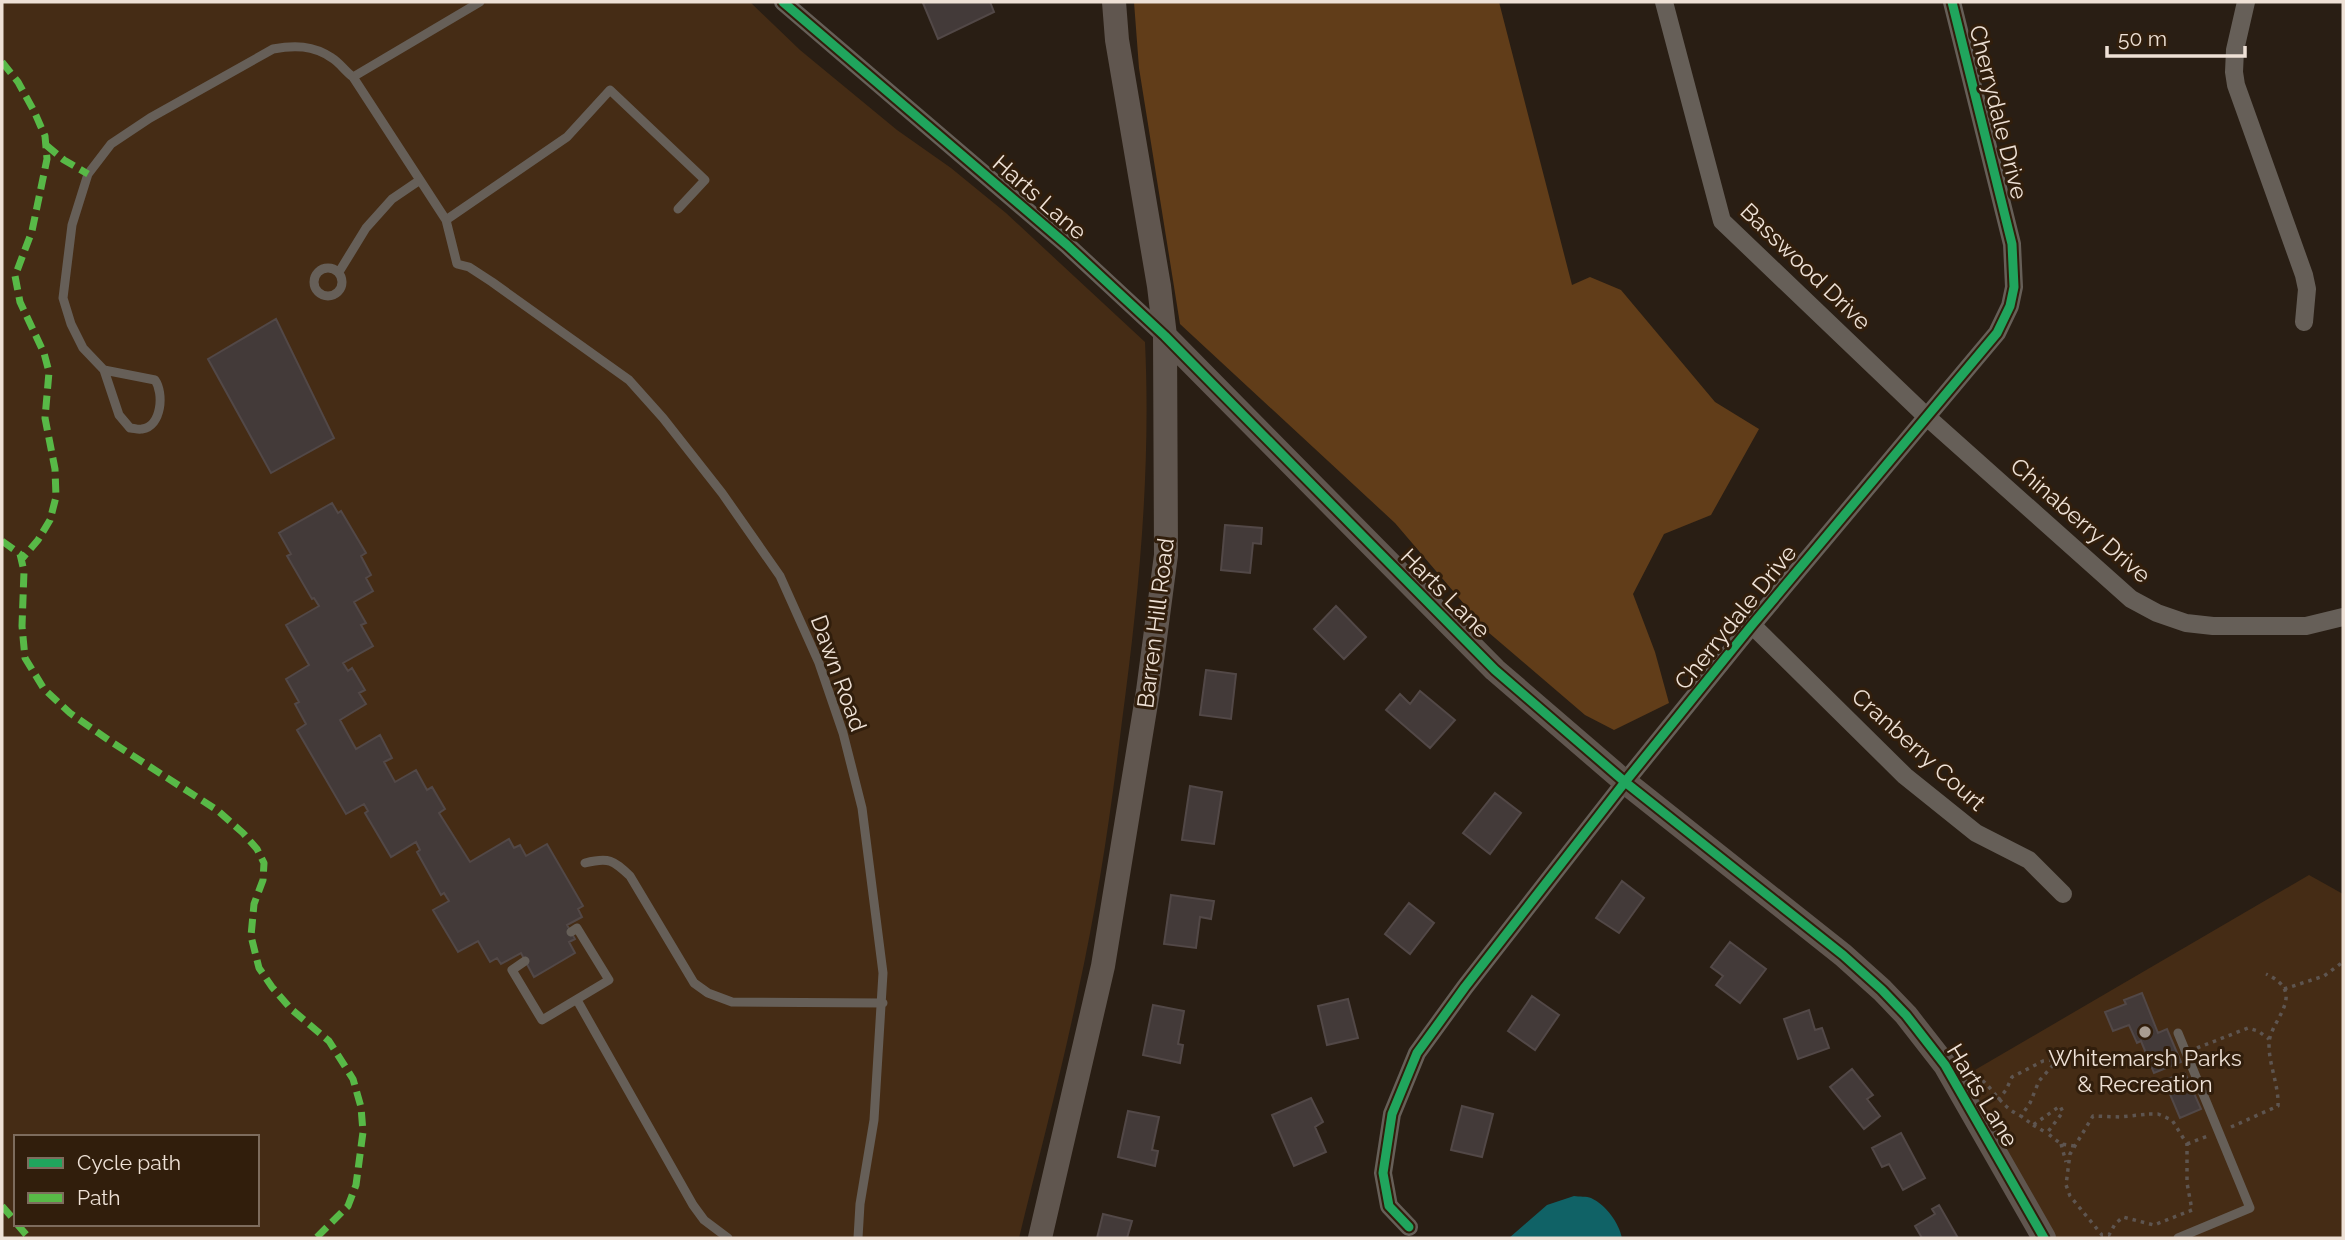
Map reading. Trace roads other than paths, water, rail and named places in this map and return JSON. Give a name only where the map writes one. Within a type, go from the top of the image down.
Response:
[{"type":"street","name":"Harts Lane","points":[[783,2],[1067,245],[1165,336],[1495,670],[1625,782],[1843,955],[1906,1016],[1945,1065],[2044,1238]]},
{"type":"street","name":"Barren Hill Road","points":[[1040,1238],[1103,966],[1149,691],[1166,555],[1165,336],[1117,40],[1114,2]]},
{"type":"street","name":"Basswood Drive","points":[[1664,2],[1722,221],[1927,417]]},
{"type":"street","name":"Cherrydale Drive","points":[[1409,1227],[1389,1206],[1383,1173],[1392,1114],[1417,1053],[1465,987],[1625,782],[1752,625],[1997,333],[2010,306],[2014,286],[2012,244],[1951,2]]},
{"type":"street","points":[[2246,2],[2238,33],[2234,72],[2242,103],[2304,275],[2307,289],[2304,322]]},
{"type":"street","name":"Chinaberry Drive","points":[[1927,417],[2131,599],[2157,613],[2186,623],[2279,628],[2306,626],[2343,617]]},
{"type":"street","name":"Cranberry Court","points":[[1752,625],[1905,776],[1976,833],[2029,860],[2063,894]]},
{"type":"lane","points":[[353,77],[480,2]]},
{"type":"lane","points":[[104,370],[155,380],[160,387],[159,410],[154,422],[142,429],[130,428],[119,415],[104,370],[83,348],[71,324],[63,298],[72,225],[88,174],[111,144],[150,118],[273,49],[293,45],[314,49],[333,58],[353,77],[446,220],[567,137],[610,90],[705,180],[678,209]]},
{"type":"lane","points":[[339,272],[366,228],[392,199],[420,180]]},
{"type":"lane","name":"Dawn Road","points":[[446,220],[457,264],[469,267],[492,282],[629,380],[663,418],[722,493],[780,576],[819,663],[843,733],[862,808],[883,973],[874,1120],[860,1204],[858,1238]]},
{"type":"lane","points":[[585,863],[603,858],[616,863],[630,876],[694,983],[708,993],[732,1002],[883,1003]]},
{"type":"lane","points":[[525,961],[512,970],[542,1020],[610,980],[578,929],[571,932]]},
{"type":"lane","points":[[576,1000],[693,1205],[704,1220],[728,1238]]},
{"type":"lane","points":[[2178,1033],[2250,1208],[2178,1238]]},
{"type":"water","points":[[1574,1196],[1589,1197],[1602,1205],[1615,1221],[1622,1238],[1509,1238],[1547,1205]]},
{"type":"place","name":"Whitemarsh Parks & Recreation","points":[[2145,1032]]}]
